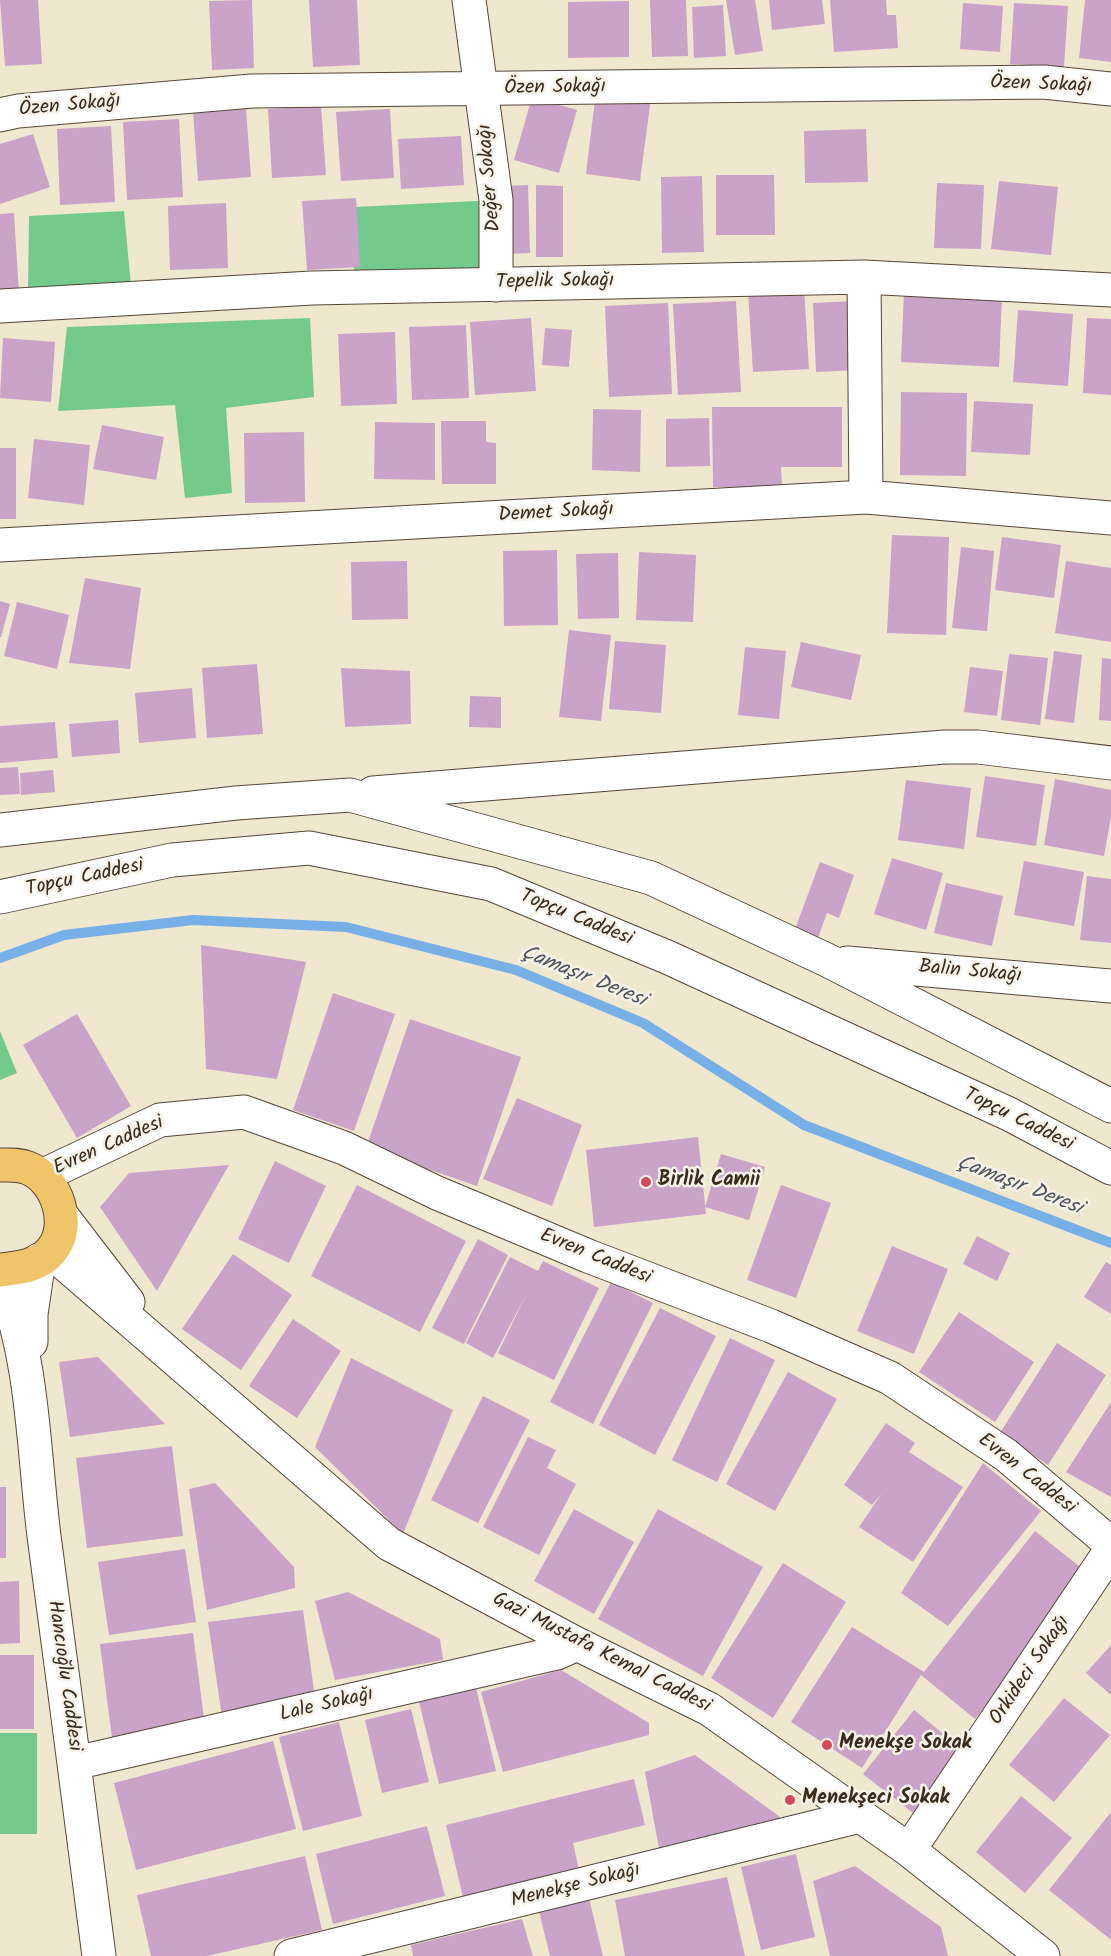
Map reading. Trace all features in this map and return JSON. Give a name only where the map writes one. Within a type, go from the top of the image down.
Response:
[{"type":"main road","points":[[0,1152],[23,1170],[52,1186],[62,1216],[60,1231],[45,1256],[24,1268],[0,1270]]},
{"type":"street","name":"Değer Sokağı","points":[[469,0],[483,90],[496,200],[496,285]]},
{"type":"street","name":"Özen Sokağı","points":[[0,115],[18,111],[252,91],[1044,82],[1111,89]]},
{"type":"street","name":"Tepelik Sokağı","points":[[0,306],[312,288],[864,277],[1111,290]]},
{"type":"street","points":[[864,277],[866,497]]},
{"type":"street","name":"Demet Sokağı","points":[[0,545],[866,497],[1111,518]]},
{"type":"street","points":[[0,830],[236,803],[945,747],[978,747],[1111,763]]},
{"type":"street","points":[[350,795],[651,878],[829,961],[1111,1106]]},
{"type":"street","name":"Topçu Caddesi","points":[[0,897],[172,860],[309,848],[491,884],[677,962],[1009,1114],[1111,1168]]},
{"type":"street","name":"Balin Sokağı","points":[[829,961],[1111,986]]},
{"type":"street","name":"Evren Caddesi","points":[[23,1170],[160,1120],[244,1112],[344,1148],[437,1193],[588,1256],[771,1326],[890,1378],[1006,1455],[1111,1544]]},
{"type":"street","name":"Gazi Mustafa Kemal Caddesi","points":[[62,1216],[163,1349]]},
{"type":"street","name":"Gazi Mustafa Kemal Caddesi","points":[[45,1256],[163,1349],[388,1544],[577,1644],[709,1709],[909,1850],[1029,1950]]},
{"type":"street","name":"Hancıoğlu Caddesi","points":[[30,1395],[31,1314],[45,1256]]},
{"type":"street","name":"Hancıoğlu Caddesi","points":[[0,1276],[18,1329],[30,1395],[44,1533],[99,1956]]},
{"type":"street","name":"Orkideci Sokağı","points":[[909,1850],[1111,1550]]},
{"type":"street","name":"Lale Sokağı","points":[[75,1763],[557,1653],[577,1644]]},
{"type":"street","name":"Menekşe Sokağı","points":[[291,1956],[860,1816]]},
{"type":"green space","points":[[496,200],[496,285],[354,288],[355,207]]},
{"type":"green space","points":[[124,211],[131,286],[28,292],[29,216]]},
{"type":"green space","points":[[310,318],[314,397],[226,408],[232,493],[185,498],[175,405],[58,411],[67,327]]},
{"type":"green space","points":[[0,1031],[17,1073],[0,1080]]},
{"type":"green space","points":[[0,1733],[37,1733],[37,1834],[0,1834]]},
{"type":"building","points":[[0,0],[38,0],[42,64],[5,66]]},
{"type":"building","points":[[252,0],[254,68],[212,70],[209,1]]},
{"type":"building","points":[[309,0],[357,0],[360,65],[313,67]]},
{"type":"building","points":[[650,0],[686,0],[688,56],[652,57]]},
{"type":"building","points":[[726,0],[755,0],[763,51],[735,55]]},
{"type":"building","points":[[769,0],[822,0],[825,24],[772,30]]},
{"type":"building","points":[[830,0],[886,0],[887,15],[896,15],[898,48],[834,52]]},
{"type":"building","points":[[1085,0],[1111,0],[1111,62],[1079,58]]},
{"type":"building","points":[[629,1],[629,57],[568,58],[568,2]]},
{"type":"building","points":[[963,3],[1003,6],[1000,52],[960,49]]},
{"type":"building","points":[[1014,3],[1068,6],[1064,67],[1010,64]]},
{"type":"building","points":[[723,5],[726,56],[694,58],[692,7]]},
{"type":"building","points":[[596,91],[651,98],[640,181],[586,174]]},
{"type":"building","points":[[532,97],[577,110],[559,173],[514,160]]},
{"type":"building","points":[[321,106],[326,175],[272,178],[268,109]]},
{"type":"building","points":[[246,109],[251,177],[198,181],[193,112]]},
{"type":"building","points":[[390,109],[394,178],[341,181],[336,112]]},
{"type":"building","points":[[179,119],[183,197],[127,200],[123,122]]},
{"type":"building","points":[[111,126],[115,202],[60,205],[57,129]]},
{"type":"building","points":[[866,129],[868,182],[805,183],[804,131]]},
{"type":"building","points":[[33,134],[50,187],[0,204],[0,144]]},
{"type":"building","points":[[461,136],[464,185],[401,189],[398,139]]},
{"type":"building","points":[[716,175],[774,175],[775,235],[716,235]]},
{"type":"building","points":[[702,176],[704,252],[662,253],[661,177]]},
{"type":"building","points":[[999,181],[1058,187],[1051,255],[991,249]]},
{"type":"building","points":[[937,183],[984,185],[981,249],[934,248]]},
{"type":"building","points":[[528,185],[530,253],[505,254],[503,186]]},
{"type":"building","points":[[536,185],[563,186],[563,257],[536,257]]},
{"type":"building","points":[[356,198],[360,267],[307,270],[302,201]]},
{"type":"building","points":[[226,203],[228,268],[170,270],[168,206]]},
{"type":"building","points":[[14,213],[19,294],[0,295],[0,214]]},
{"type":"building","points":[[804,288],[809,369],[753,372],[748,291]]},
{"type":"building","points":[[904,292],[1002,297],[999,367],[901,362]]},
{"type":"building","points":[[736,301],[741,392],[678,395],[673,304]]},
{"type":"building","points":[[856,301],[859,370],[816,372],[813,303]]},
{"type":"building","points":[[668,303],[672,394],[609,397],[605,306]]},
{"type":"building","points":[[1018,310],[1073,314],[1068,386],[1013,382]]},
{"type":"building","points":[[531,318],[536,391],[475,395],[470,322]]},
{"type":"building","points":[[1087,318],[1111,319],[1111,395],[1083,393]]},
{"type":"building","points":[[466,325],[469,398],[412,400],[409,327]]},
{"type":"building","points":[[545,328],[572,330],[569,367],[542,365]]},
{"type":"building","points":[[395,332],[397,404],[341,406],[338,334]]},
{"type":"building","points":[[3,338],[55,342],[51,402],[0,398]]},
{"type":"building","points":[[901,392],[967,393],[966,476],[900,475]]},
{"type":"building","points":[[974,401],[1033,404],[1030,455],[971,452]]},
{"type":"building","points":[[712,407],[842,407],[842,467],[781,467],[782,487],[713,487]]},
{"type":"building","points":[[593,409],[641,410],[640,472],[592,470]]},
{"type":"building","points":[[709,418],[710,466],[666,467],[666,419]]},
{"type":"building","points":[[441,421],[486,421],[486,442],[496,443],[496,484],[442,484]]},
{"type":"building","points":[[375,422],[435,423],[435,480],[374,479]]},
{"type":"building","points":[[102,425],[164,437],[156,480],[93,469]]},
{"type":"building","points":[[304,432],[305,502],[245,503],[244,433]]},
{"type":"building","points":[[34,439],[90,445],[84,505],[28,498]]},
{"type":"building","points":[[0,448],[16,448],[16,519],[0,519]]},
{"type":"building","points":[[892,535],[949,537],[946,635],[887,633]]},
{"type":"building","points":[[1002,537],[1061,545],[1054,598],[995,590]]},
{"type":"building","points":[[961,547],[994,551],[987,631],[952,628]]},
{"type":"building","points":[[557,550],[558,625],[504,626],[503,551]]},
{"type":"building","points":[[639,552],[696,555],[693,622],[636,620]]},
{"type":"building","points":[[618,553],[619,618],[578,619],[576,554]]},
{"type":"building","points":[[407,561],[408,619],[352,620],[351,562]]},
{"type":"building","points":[[1066,561],[1111,568],[1111,642],[1055,633]]},
{"type":"building","points":[[85,578],[141,588],[130,669],[69,663]]},
{"type":"building","points":[[0,601],[10,604],[1,637],[0,637]]},
{"type":"building","points":[[17,602],[69,615],[57,669],[4,656]]},
{"type":"building","points":[[569,630],[611,635],[601,721],[559,717]]},
{"type":"building","points":[[615,641],[666,645],[661,713],[609,709]]},
{"type":"building","points":[[801,642],[861,655],[851,700],[791,687]]},
{"type":"building","points":[[745,647],[786,651],[779,719],[738,715]]},
{"type":"building","points":[[1054,651],[1082,655],[1074,723],[1045,719]]},
{"type":"building","points":[[1009,654],[1048,658],[1040,725],[1001,720]]},
{"type":"building","points":[[1102,658],[1111,659],[1111,721],[1099,720]]},
{"type":"building","points":[[257,664],[263,734],[207,738],[202,668]]},
{"type":"building","points":[[970,667],[1003,671],[997,716],[964,712]]},
{"type":"building","points":[[341,668],[410,671],[411,724],[345,727]]},
{"type":"building","points":[[192,688],[196,738],[139,743],[135,693]]},
{"type":"building","points":[[470,696],[501,697],[501,728],[469,727]]},
{"type":"building","points":[[118,720],[120,753],[72,757],[69,724]]},
{"type":"building","points":[[55,722],[58,758],[0,763],[0,726]]},
{"type":"building","points":[[18,767],[20,794],[0,795],[0,768]]},
{"type":"building","points":[[53,770],[55,792],[21,795],[20,773]]},
{"type":"building","points":[[985,776],[1045,785],[1036,846],[976,837]]},
{"type":"building","points":[[1055,779],[1111,790],[1111,817],[1104,856],[1044,845]]},
{"type":"building","points":[[906,780],[971,788],[964,849],[898,840]]},
{"type":"building","points":[[892,858],[943,873],[926,930],[874,914]]},
{"type":"building","points":[[1024,861],[1084,872],[1074,926],[1014,915]]},
{"type":"building","points":[[820,862],[854,875],[839,918],[827,913],[818,938],[795,929]]},
{"type":"building","points":[[1087,876],[1111,879],[1111,943],[1080,940]]},
{"type":"building","points":[[946,883],[1003,896],[992,946],[934,933]]},
{"type":"building","points":[[201,945],[306,962],[277,1079],[206,1069]]},
{"type":"building","points":[[333,993],[395,1014],[354,1131],[293,1110]]},
{"type":"building","points":[[77,1014],[131,1106],[77,1138],[23,1045]]},
{"type":"building","points":[[410,1019],[521,1057],[477,1186],[366,1148]]},
{"type":"building","points":[[517,1098],[582,1125],[552,1206],[483,1179]]},
{"type":"building","name":"Birlik Camii","points":[[698,1137],[706,1214],[594,1227],[586,1150]]},
{"type":"building","points":[[721,1154],[765,1167],[749,1220],[705,1207]]},
{"type":"building","points":[[275,1161],[326,1186],[289,1263],[238,1239]]},
{"type":"building","points":[[229,1165],[157,1291],[100,1207],[129,1173]]},
{"type":"building","points":[[357,1185],[466,1241],[420,1332],[311,1276]]},
{"type":"building","points":[[781,1185],[831,1203],[796,1298],[747,1280]]},
{"type":"building","points":[[977,1236],[1010,1253],[997,1281],[963,1264]]},
{"type":"building","points":[[478,1239],[508,1255],[464,1344],[432,1328]]},
{"type":"building","points":[[892,1246],[948,1269],[914,1354],[857,1331]]},
{"type":"building","points":[[233,1254],[292,1295],[241,1370],[182,1329]]},
{"type":"building","points":[[510,1257],[538,1271],[543,1261],[599,1288],[554,1380],[498,1353],[527,1293],[493,1358],[466,1343]]},
{"type":"building","points":[[1106,1262],[1111,1265],[1111,1314],[1084,1297]]},
{"type":"building","points":[[611,1282],[653,1303],[593,1424],[550,1402]]},
{"type":"building","points":[[660,1308],[716,1336],[655,1455],[599,1425]]},
{"type":"building","points":[[959,1312],[1034,1362],[995,1422],[919,1372]]},
{"type":"building","points":[[293,1319],[341,1351],[297,1418],[249,1386]]},
{"type":"building","points":[[730,1338],[775,1360],[717,1482],[672,1460]]},
{"type":"building","points":[[1057,1343],[1106,1375],[1048,1465],[1000,1433]]},
{"type":"building","points":[[98,1357],[165,1424],[70,1437],[59,1362]]},
{"type":"building","points":[[351,1358],[453,1410],[403,1534],[315,1447]]},
{"type":"building","points":[[788,1372],[837,1399],[775,1511],[726,1484]]},
{"type":"building","points":[[483,1396],[530,1420],[478,1523],[431,1500]]},
{"type":"building","points":[[1111,1402],[1111,1497],[1066,1472]]},
{"type":"building","points":[[886,1423],[915,1443],[909,1452],[963,1487],[913,1562],[859,1527],[882,1493],[872,1505],[844,1485]]},
{"type":"building","points":[[528,1437],[556,1450],[547,1468],[576,1484],[539,1555],[483,1527]]},
{"type":"building","points":[[172,1446],[183,1536],[87,1548],[76,1458]]},
{"type":"building","points":[[983,1463],[1041,1511],[948,1626],[901,1593]]},
{"type":"building","points":[[215,1483],[294,1567],[295,1588],[207,1610],[189,1489]]},
{"type":"building","points":[[0,1487],[6,1487],[6,1558],[0,1558]]},
{"type":"building","points":[[574,1509],[634,1542],[594,1614],[534,1581]]},
{"type":"building","points":[[658,1509],[763,1567],[703,1676],[598,1619]]},
{"type":"building","points":[[1035,1531],[1089,1574],[975,1719],[921,1675],[862,1768],[791,1722],[852,1627],[924,1672]]},
{"type":"building","points":[[185,1549],[196,1622],[109,1635],[98,1562]]},
{"type":"building","points":[[783,1563],[846,1602],[773,1718],[711,1678]]},
{"type":"building","points":[[19,1581],[20,1643],[0,1644],[0,1582]]},
{"type":"building","points":[[348,1592],[440,1639],[443,1660],[335,1680],[315,1601]]},
{"type":"building","points":[[303,1610],[316,1705],[222,1717],[208,1622]]},
{"type":"building","points":[[193,1633],[205,1726],[112,1738],[100,1644]]},
{"type":"building","points":[[1111,1645],[1111,1695],[1086,1673]]},
{"type":"building","points":[[0,1655],[34,1655],[34,1729],[0,1729]]},
{"type":"building","points":[[561,1670],[649,1723],[649,1735],[503,1772],[481,1692]]},
{"type":"building","points":[[476,1688],[496,1771],[439,1784],[419,1702]]},
{"type":"building","points":[[1064,1698],[1110,1735],[1054,1802],[1009,1765]]},
{"type":"building","points":[[411,1709],[429,1782],[382,1793],[365,1720]]},
{"type":"building","points":[[914,1710],[963,1750],[913,1813],[863,1774]]},
{"type":"building","points":[[339,1722],[362,1816],[303,1831],[279,1737]]},
{"type":"building","points":[[273,1741],[296,1829],[136,1870],[114,1783]]},
{"type":"building","points":[[695,1755],[780,1817],[777,1834],[662,1865],[645,1772]]},
{"type":"building","points":[[634,1779],[645,1825],[573,1843],[582,1883],[466,1910],[446,1825]]},
{"type":"building","points":[[1021,1796],[1072,1838],[1025,1893],[976,1852]]},
{"type":"building","points":[[1111,1812],[1111,1940],[1049,1890]]},
{"type":"building","points":[[427,1826],[445,1896],[333,1924],[316,1854]]},
{"type":"building","points":[[796,1854],[815,1937],[761,1950],[741,1867]]},
{"type":"building","points":[[305,1856],[322,1930],[207,1956],[151,1956],[137,1895]]},
{"type":"building","points":[[855,1866],[941,1927],[948,1956],[830,1956],[813,1881]]},
{"type":"building","points":[[727,1877],[745,1956],[625,1956],[615,1900]]},
{"type":"building","points":[[589,1898],[603,1956],[550,1956],[539,1911]]},
{"type":"building","points":[[522,1919],[533,1956],[413,1956],[411,1945]]},
{"type":"waterway","name":"Çamaşır Deresi","points":[[0,958],[64,935],[193,920],[346,927],[516,970],[643,1023],[804,1125],[1111,1243]]},
{"type":"place","name":"Birlik Camii","points":[[646,1182]]},
{"type":"place","name":"Menekşe Sokak","points":[[827,1745]]},
{"type":"place","name":"Menekşeci Sokak","points":[[790,1800]]}]
